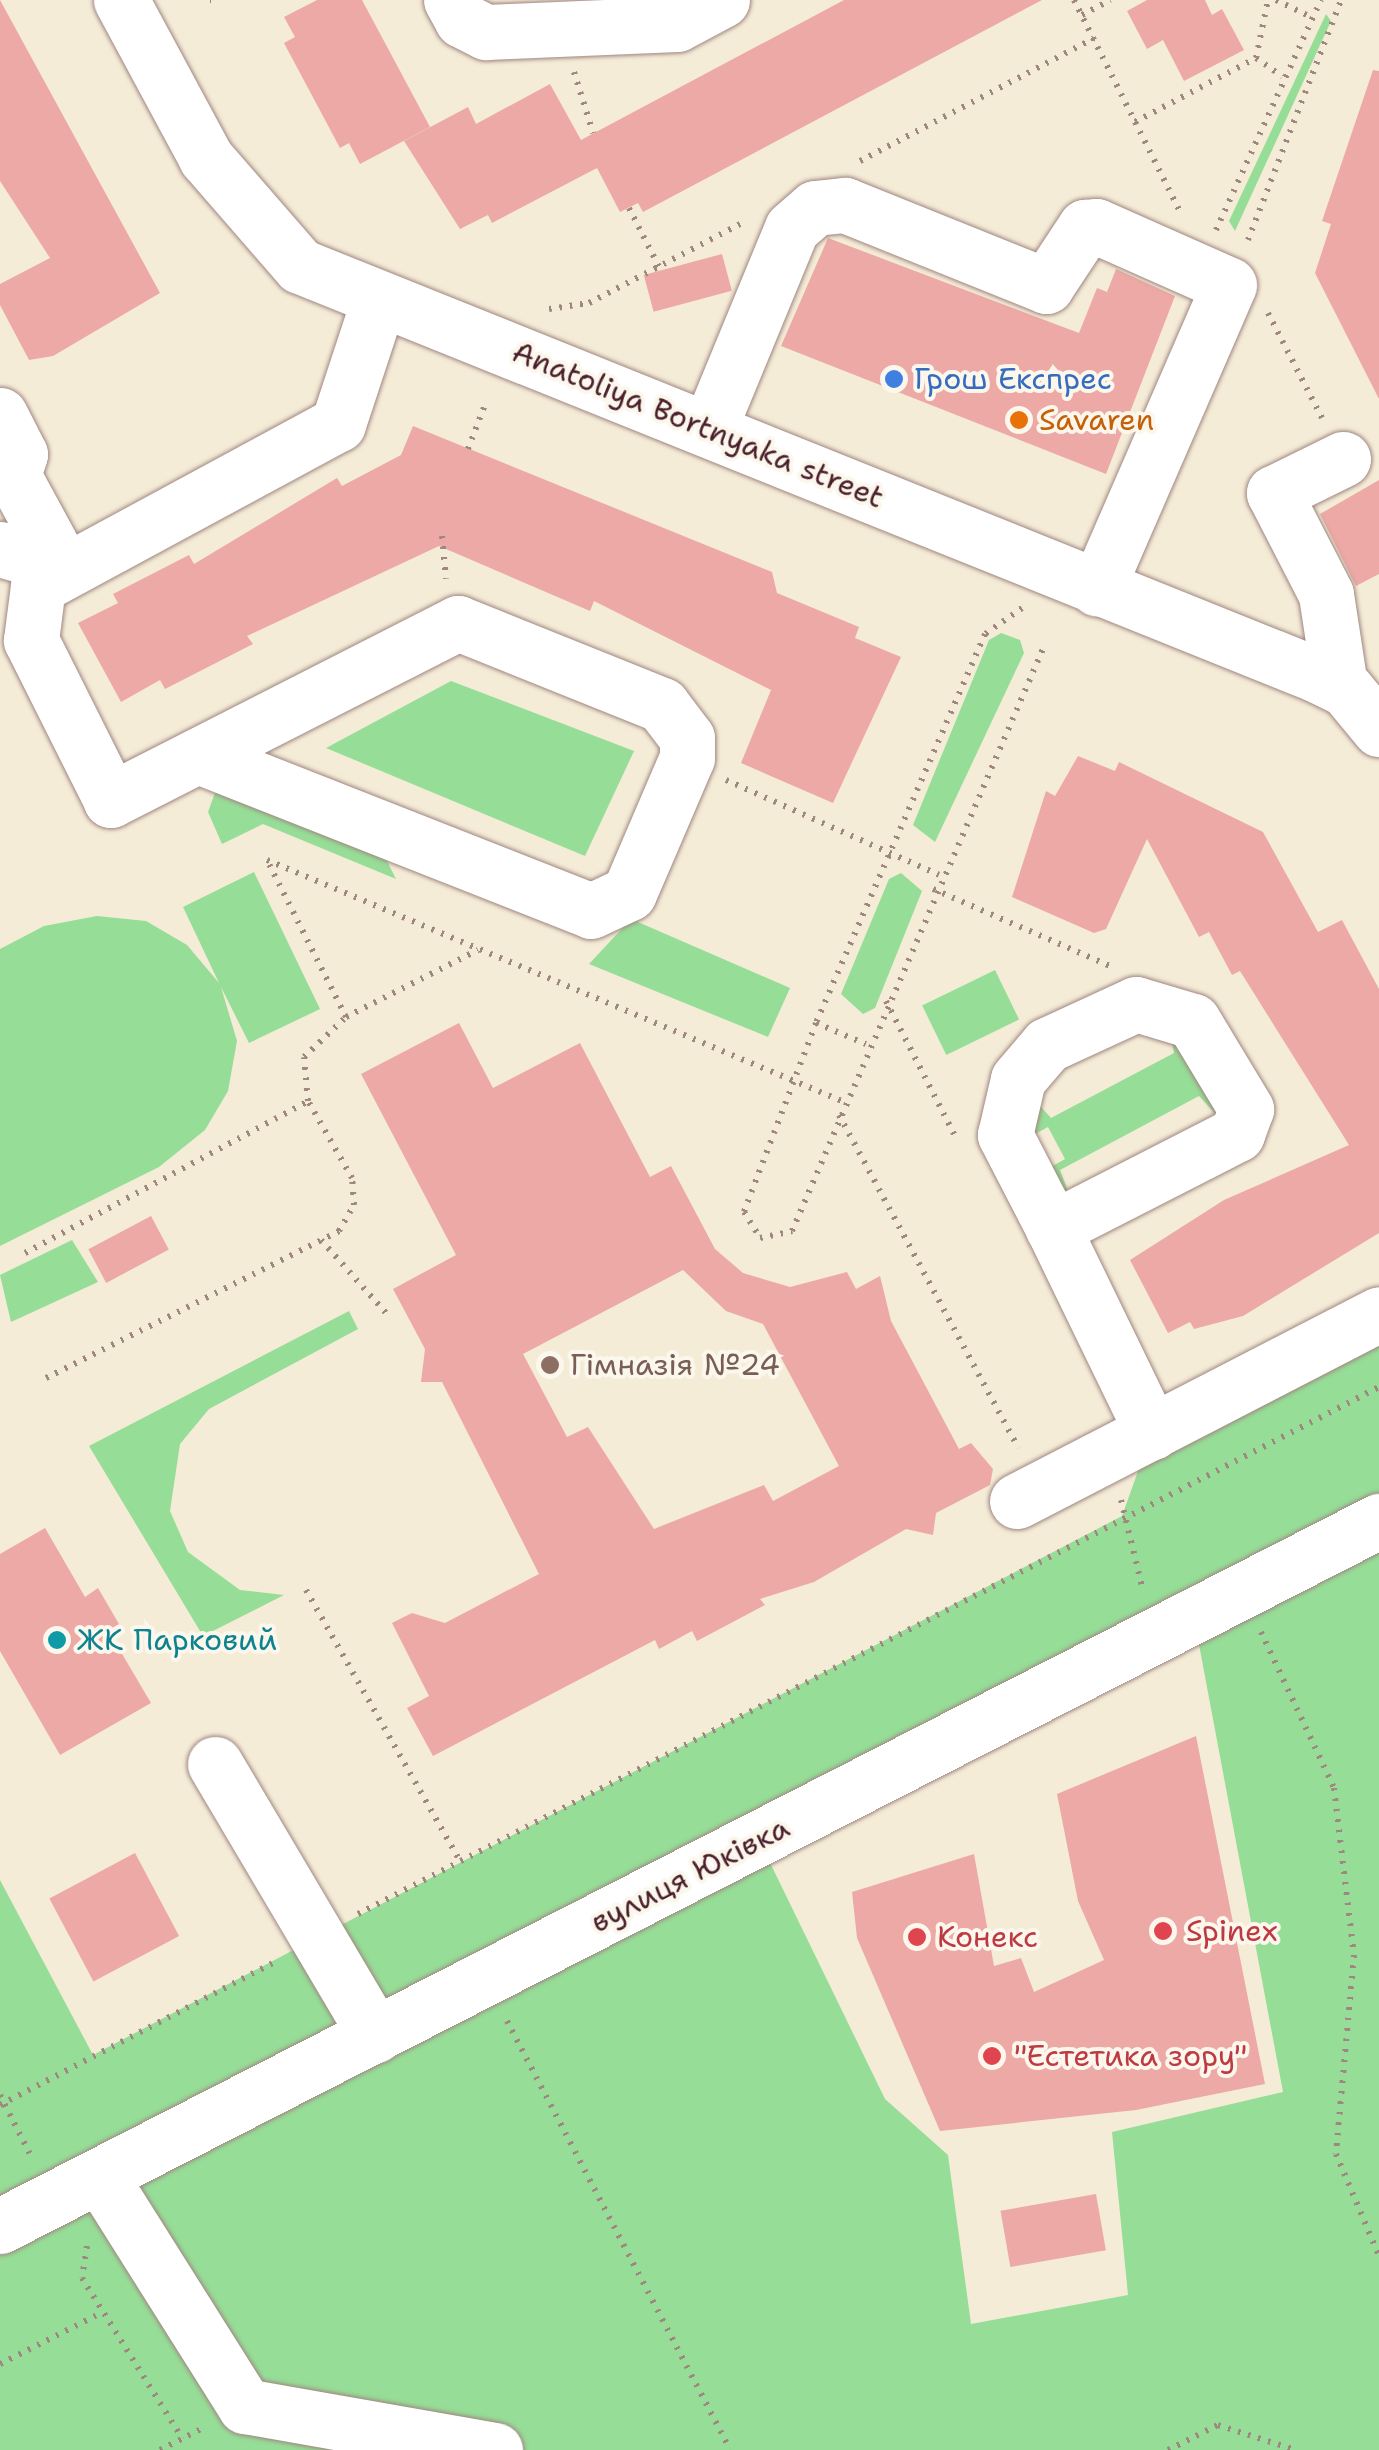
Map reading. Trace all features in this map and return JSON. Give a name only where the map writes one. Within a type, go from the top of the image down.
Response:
[{"type":"street","points":[[451,0],[462,20],[486,32],[677,24],[722,0]]},
{"type":"street","name":"Anatoliya Bortnyaka street","points":[[132,4],[190,134],[300,266],[1083,581],[1355,701]]},
{"type":"street","points":[[708,429],[792,228],[816,208],[846,205],[1046,286],[1086,227],[1096,226],[1229,284],[1083,581]]},
{"type":"street","points":[[198,756],[591,911],[628,893],[687,758],[686,738],[662,706],[458,623],[198,756],[112,800],[31,640],[31,598],[63,566],[338,424],[379,299]]},
{"type":"street","points":[[0,415],[20,454],[14,476],[63,566]]},
{"type":"street","points":[[1343,459],[1274,494],[1326,594],[1355,701]]},
{"type":"street","points":[[0,548],[63,566]]},
{"type":"street","points":[[1355,701],[1379,635]]},
{"type":"street","points":[[1053,1228],[1237,1134],[1246,1108],[1194,1021],[1136,1004],[1047,1045],[1018,1078],[1005,1135],[1053,1228],[1134,1441]]},
{"type":"street","points":[[1029,1495],[1379,1314]]},
{"type":"street","name":"вулиця Юківка","points":[[0,2226],[1379,1520]]},
{"type":"street","points":[[215,1764],[374,2035]]},
{"type":"street","points":[[76,2188],[244,2406],[495,2450]]},
{"type":"path","points":[[1074,0],[1184,221]]},
{"type":"path","points":[[1082,15],[1110,0]]},
{"type":"path","points":[[1256,58],[1268,0]]},
{"type":"path","points":[[1276,0],[1308,14]]},
{"type":"path","points":[[1243,252],[1340,0]]},
{"type":"path","points":[[570,58],[593,134]]},
{"type":"path","points":[[1136,122],[1256,58]]},
{"type":"path","points":[[1256,58],[1282,76]]},
{"type":"path","points":[[629,208],[659,267]]},
{"type":"path","points":[[1265,308],[1343,459]]},
{"type":"path","points":[[468,450],[484,407]]},
{"type":"path","points":[[442,536],[448,598]]},
{"type":"path","points":[[1045,644],[866,1044],[792,1231],[760,1238],[744,1212],[793,1080],[887,854],[985,634],[1083,581]]},
{"type":"path","points":[[716,768],[739,790],[939,875]]},
{"type":"path","points":[[346,1017],[266,860],[844,1102]]},
{"type":"path","points":[[933,889],[1107,962],[1136,1004]]},
{"type":"path","points":[[46,1378],[340,1231],[354,1205],[352,1178],[308,1101],[304,1057],[346,1017],[478,950]]},
{"type":"path","points":[[816,1023],[866,1044]]},
{"type":"path","points":[[25,1253],[308,1101]]},
{"type":"path","points":[[839,1114],[1029,1495]]},
{"type":"path","points":[[322,1240],[387,1314]]},
{"type":"path","points":[[182,2438],[82,2278],[76,2188],[1,2100],[320,1938],[458,1858],[1379,1387]]},
{"type":"path","points":[[1134,1441],[1122,1516],[1156,1637]]},
{"type":"path","points":[[306,1590],[458,1858]]},
{"type":"path","points":[[1258,1626],[1334,1788],[1354,1955],[1336,2154],[1379,2256]]},
{"type":"path","points":[[485,1979],[730,2450]]},
{"type":"path","points":[[0,2364],[103,2312]]},
{"type":"path","points":[[1168,2450],[1218,2425],[1296,2450]]},
{"type":"green space","points":[[1326,14],[1331,21],[1235,231],[1229,221]]},
{"type":"green space","points":[[1001,633],[1020,640],[1024,653],[935,842],[913,825],[989,640]]},
{"type":"green space","points":[[451,681],[634,751],[585,856],[326,748]]},
{"type":"green space","points":[[216,790],[384,855],[396,879],[263,824],[222,844],[208,812]]},
{"type":"green space","points":[[254,872],[320,1009],[249,1043],[221,987],[237,1041],[228,1091],[205,1130],[159,1167],[0,1246],[0,949],[44,926],[97,916],[146,921],[187,945],[219,983],[183,907]]},
{"type":"green space","points":[[901,873],[922,891],[875,1008],[863,1014],[841,994],[889,879]]},
{"type":"green space","points":[[631,919],[790,988],[768,1037],[589,964]]},
{"type":"green space","points":[[995,970],[1019,1019],[946,1055],[922,1006]]},
{"type":"green space","points":[[1170,1034],[1221,1120],[1199,1096],[1060,1170],[1070,1196],[1042,1172],[1065,1159],[1048,1127],[1026,1139],[1034,1099],[1051,1118],[1174,1053]]},
{"type":"green space","points":[[72,1240],[98,1282],[11,1322],[0,1275]]},
{"type":"green space","points":[[349,1311],[358,1329],[209,1409],[180,1444],[170,1511],[188,1552],[240,1590],[284,1595],[203,1636],[89,1446]]},
{"type":"green space","points":[[1379,1314],[1379,1517],[759,1840],[885,2099],[948,2155],[971,2324],[1128,2295],[1112,2132],[1283,2092],[1194,1618],[1379,1521],[1379,2450],[0,2450],[0,1880],[93,2055],[1122,1516],[1152,1432]]},
{"type":"building","points":[[0,0],[160,293],[53,356],[29,360],[0,305],[0,284],[50,258],[0,181]]},
{"type":"building","points":[[317,0],[362,0],[430,127],[360,164],[349,143],[340,148],[284,43],[295,37],[284,17]]},
{"type":"building","points":[[844,0],[1042,0],[643,212],[638,203],[620,212],[597,168],[492,223],[488,215],[460,229],[404,141],[468,107],[476,124],[550,84],[581,140]]},
{"type":"building","points":[[1147,0],[1205,0],[1212,15],[1222,9],[1244,50],[1184,81],[1163,40],[1147,49],[1127,11]]},
{"type":"building","points":[[1373,70],[1379,71],[1379,399],[1315,273],[1331,224],[1322,221]]},
{"type":"building","points":[[828,238],[1079,333],[1097,288],[1107,292],[1116,269],[1175,296],[1106,474],[781,346]]},
{"type":"building","points":[[722,254],[732,291],[654,312],[644,275]]},
{"type":"building","points":[[413,426],[772,572],[777,593],[859,627],[855,638],[901,657],[833,803],[741,763],[771,690],[594,601],[590,611],[439,546],[247,636],[253,644],[165,689],[160,680],[121,702],[78,623],[118,603],[113,594],[189,555],[194,564],[337,478],[342,486],[401,455]]},
{"type":"building","points":[[1379,480],[1379,574],[1356,586],[1320,514]]},
{"type":"building","points":[[1078,756],[1115,771],[1119,762],[1263,832],[1318,932],[1342,920],[1379,989],[1379,1233],[1243,1316],[1194,1329],[1190,1322],[1168,1333],[1130,1260],[1224,1200],[1349,1145],[1240,971],[1232,975],[1209,932],[1199,937],[1147,839],[1106,929],[1094,933],[1012,897],[1046,791],[1055,796]]},
{"type":"building","points":[[459,1023],[493,1088],[580,1043],[650,1177],[671,1166],[715,1249],[743,1273],[790,1287],[847,1272],[856,1289],[880,1276],[891,1321],[959,1449],[971,1443],[993,1469],[990,1485],[936,1513],[933,1535],[906,1529],[814,1582],[760,1599],[765,1605],[697,1641],[692,1631],[659,1649],[655,1640],[433,1756],[407,1708],[429,1696],[392,1623],[412,1613],[445,1623],[539,1574],[442,1382],[421,1382],[425,1349],[393,1289],[456,1255],[361,1074]],"holes":[[[683,1270],[726,1311],[763,1324],[839,1466],[773,1501],[764,1485],[654,1529],[588,1427],[567,1437],[523,1354]]]},
{"type":"building","points":[[151,1216],[169,1250],[106,1283],[88,1249]]},
{"type":"building","name":"ЖК Парковий","points":[[45,1528],[85,1597],[98,1588],[119,1624],[108,1630],[151,1703],[60,1755],[0,1651],[0,1554]]},
{"type":"building","points":[[1196,1736],[1265,2084],[1136,2110],[940,2131],[857,1938],[852,1892],[974,1854],[994,1966],[1021,1958],[1034,1992],[1104,1960],[1078,1901],[1057,1794]]},
{"type":"building","points":[[135,1853],[179,1936],[93,1982],[49,1899]]},
{"type":"building","points":[[1096,2194],[1106,2250],[1010,2267],[1000,2211]]},
{"type":"place","name":"Грош Експрес","points":[[894,379]]},
{"type":"place","name":"Savaren","points":[[1019,420]]},
{"type":"place","name":"Гімназія №24","points":[[550,1365]]},
{"type":"place","name":"ЖК Парковий","points":[[57,1640]]},
{"type":"place","name":"Spinex","points":[[1163,1931]]},
{"type":"place","name":"Конекс","points":[[917,1937]]},
{"type":"place","name":"\"Естетика зору\"","points":[[992,2056]]}]
